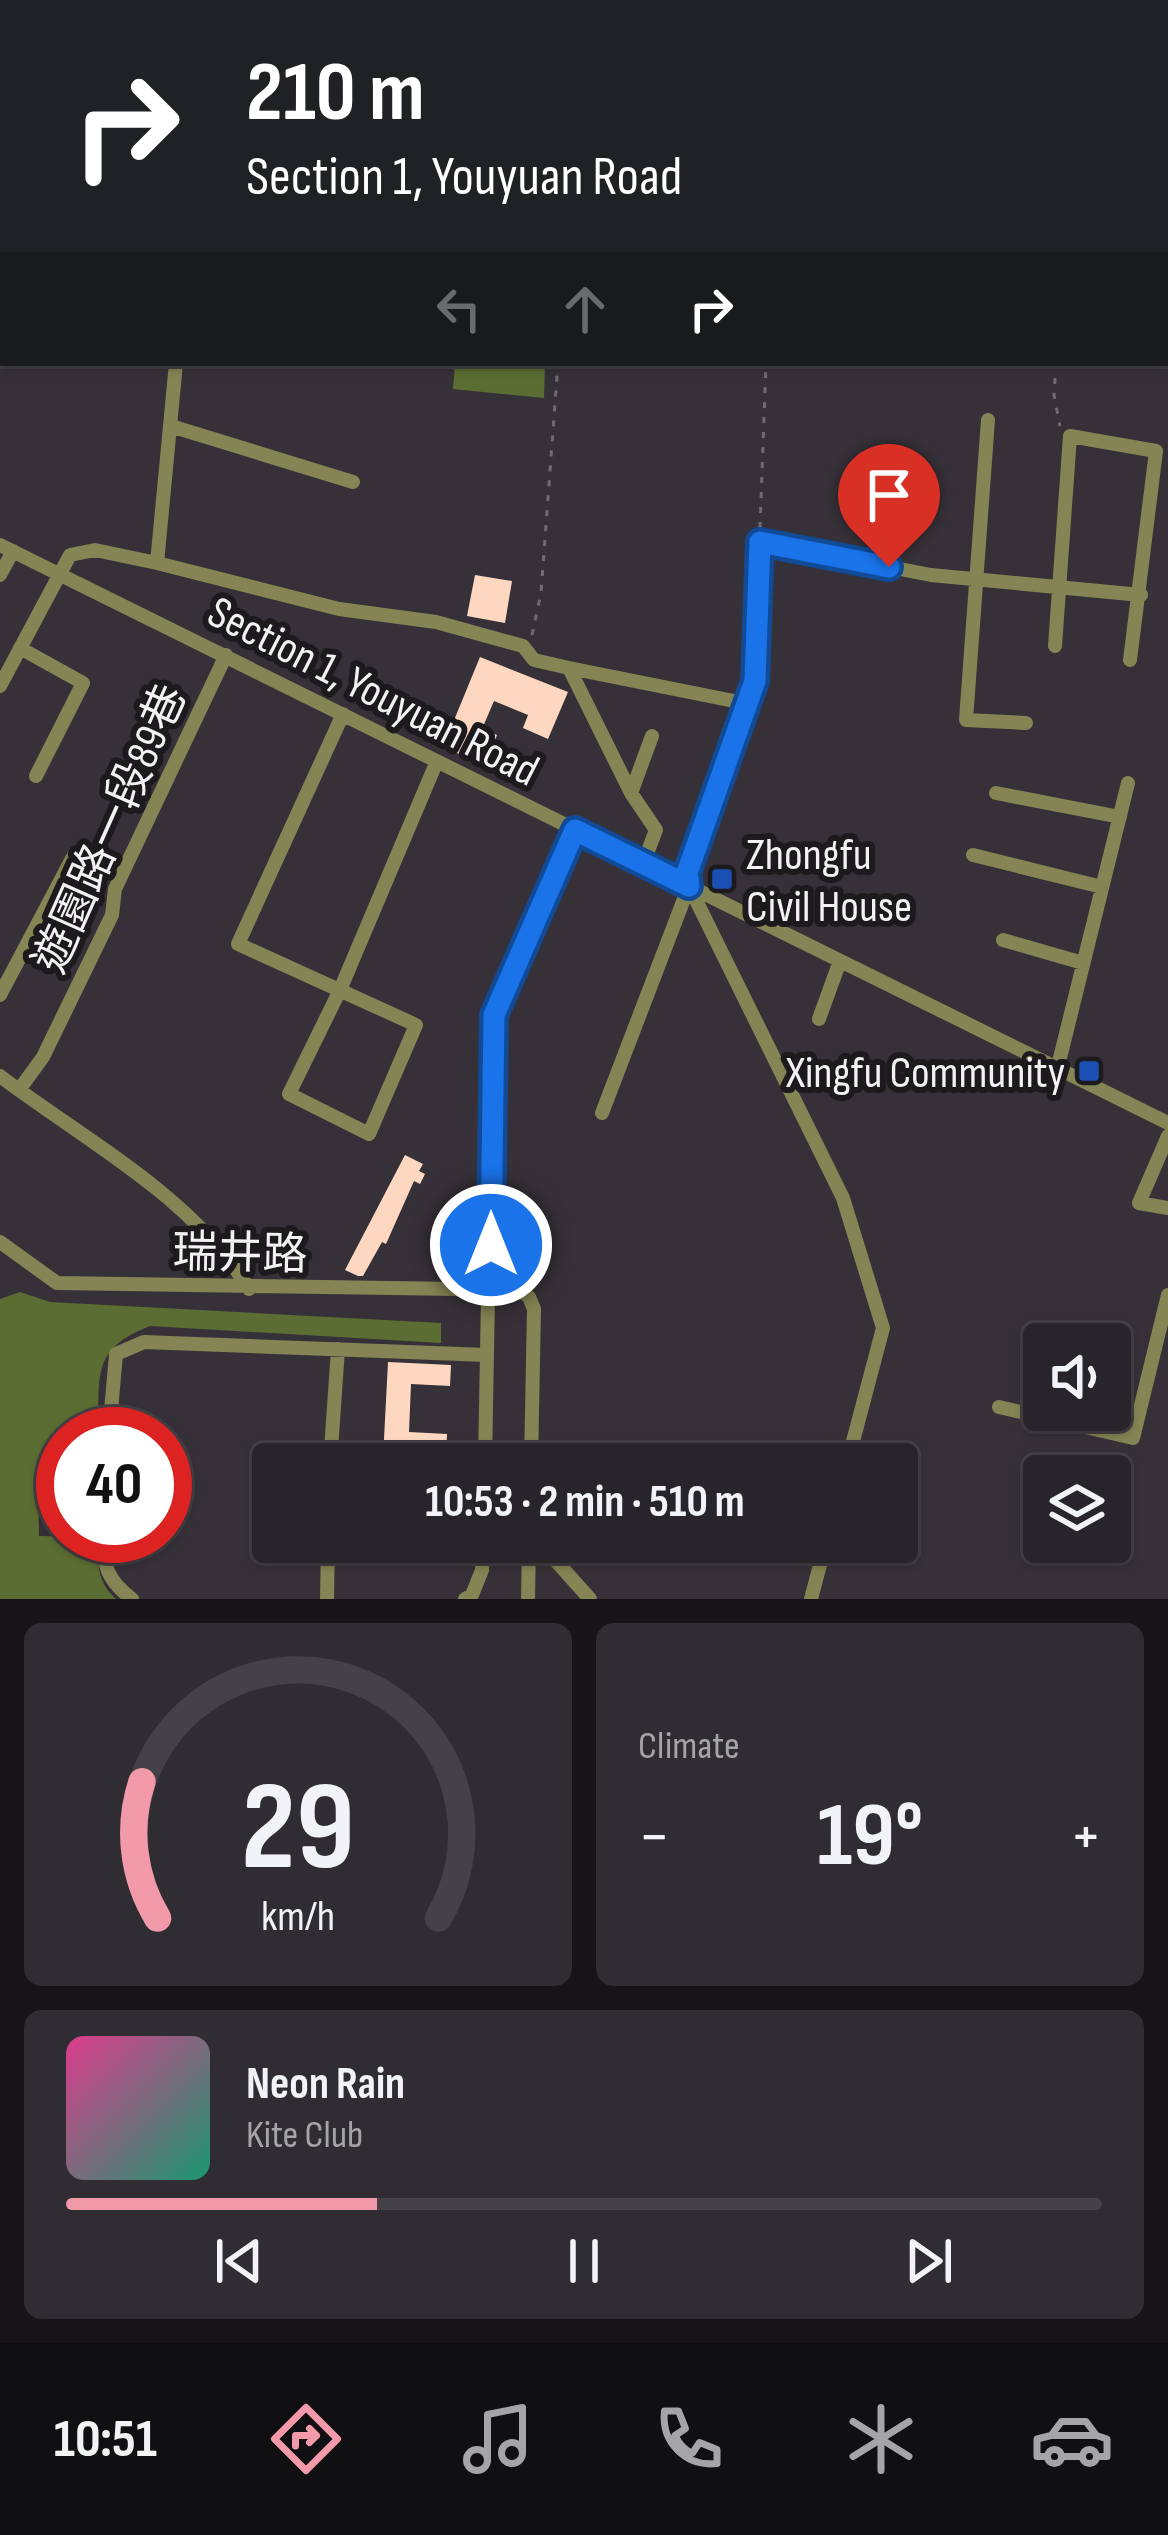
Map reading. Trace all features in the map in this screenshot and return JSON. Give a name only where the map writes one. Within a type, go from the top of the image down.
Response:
[{"type":"street","points":[[157,563],[174,427],[176,366]]},
{"type":"street","points":[[988,420],[966,720],[1026,723]]},
{"type":"street","points":[[174,427],[353,482]]},
{"type":"street","points":[[1055,646],[1070,436],[1156,451],[1130,660]]},
{"type":"street","points":[[853,1443],[883,1328],[843,1198],[689,886],[687,873],[755,681],[760,542],[931,575],[1141,595]]},
{"type":"street","points":[[0,574],[7,548]]},
{"type":"street","name":"Section 1, Youyuan Road","points":[[7,548],[1168,1123]]},
{"type":"street","points":[[0,686],[58,574],[70,555],[84,550],[157,563],[339,609],[436,622],[523,646],[534,660],[749,704]]},
{"type":"street","points":[[20,648],[83,683],[37,776]]},
{"type":"street","name":"遊園路一段89巷","points":[[19,1090],[43,1058],[112,915],[115,889],[226,656]]},
{"type":"street","points":[[569,668],[632,793],[656,830],[643,864]]},
{"type":"street","points":[[343,714],[238,944],[340,990],[416,1025],[369,1134],[289,1094],[340,990],[437,761]]},
{"type":"street","points":[[632,793],[652,736]]},
{"type":"street","points":[[1058,1066],[1128,782]]},
{"type":"street","points":[[996,794],[1120,817]]},
{"type":"street","points":[[485,1443],[494,1015],[575,830]]},
{"type":"street","points":[[0,994],[74,855]]},
{"type":"street","points":[[974,855],[1102,887]]},
{"type":"street","points":[[602,1113],[689,886]]},
{"type":"street","points":[[1003,940],[1083,964]]},
{"type":"street","points":[[819,1018],[840,961]]},
{"type":"street","points":[[0,1076],[169,1198],[226,1252],[249,1289]]},
{"type":"street","points":[[1168,1136],[1139,1203],[1168,1208]]},
{"type":"street","name":"瑞井路","points":[[0,1242],[56,1283],[491,1291]]},
{"type":"street","points":[[491,1291],[520,1290],[530,1297],[534,1309],[531,1443]]},
{"type":"street","points":[[999,1408],[1133,1438],[1168,1295]]},
{"type":"street","points":[[110,1407],[116,1354],[144,1342],[487,1355]]},
{"type":"street","points":[[331,1443],[338,1349]]},
{"type":"street","points":[[103,1563],[110,1580],[132,1599]]},
{"type":"street","points":[[327,1599],[328,1563]]},
{"type":"street","points":[[465,1599],[472,1595],[482,1563]]},
{"type":"street","points":[[529,1563],[529,1599]]},
{"type":"street","points":[[558,1563],[590,1599]]},
{"type":"street","points":[[811,1599],[820,1563]]},
{"type":"path","points":[[523,646],[538,622],[557,366]]},
{"type":"path","points":[[760,542],[766,366]]},
{"type":"path","points":[[1056,366],[1056,422],[1070,436]]},
{"type":"green space","points":[[455,366],[545,366],[544,398],[453,389]]},
{"type":"green space","points":[[20,1292],[50,1302],[441,1323],[441,1343],[150,1326],[131,1335],[117,1345],[102,1367],[99,1407],[36,1407],[36,1563],[98,1563],[105,1585],[116,1599],[0,1599],[0,1299]]},
{"type":"building","points":[[475,575],[512,581],[505,623],[467,616]]},
{"type":"building","points":[[480,657],[568,692],[548,739],[523,728],[528,715],[494,701],[482,729],[497,735],[485,765],[443,747]]},
{"type":"building","points":[[405,1155],[423,1164],[419,1171],[425,1174],[420,1184],[414,1181],[386,1244],[382,1242],[363,1276],[358,1276],[345,1270]]},
{"type":"building","points":[[388,1362],[451,1365],[450,1386],[411,1384],[409,1432],[447,1434],[447,1443],[384,1443]]},
{"type":"place","name":"Zhongfu Civil House","points":[[722,879]]},
{"type":"place","name":"Xingfu Community","points":[[1089,1071]]},
{"type":"route","points":[[491,1245],[494,1015],[575,830],[689,886],[687,873],[755,681],[760,542],[889,567]]}]
